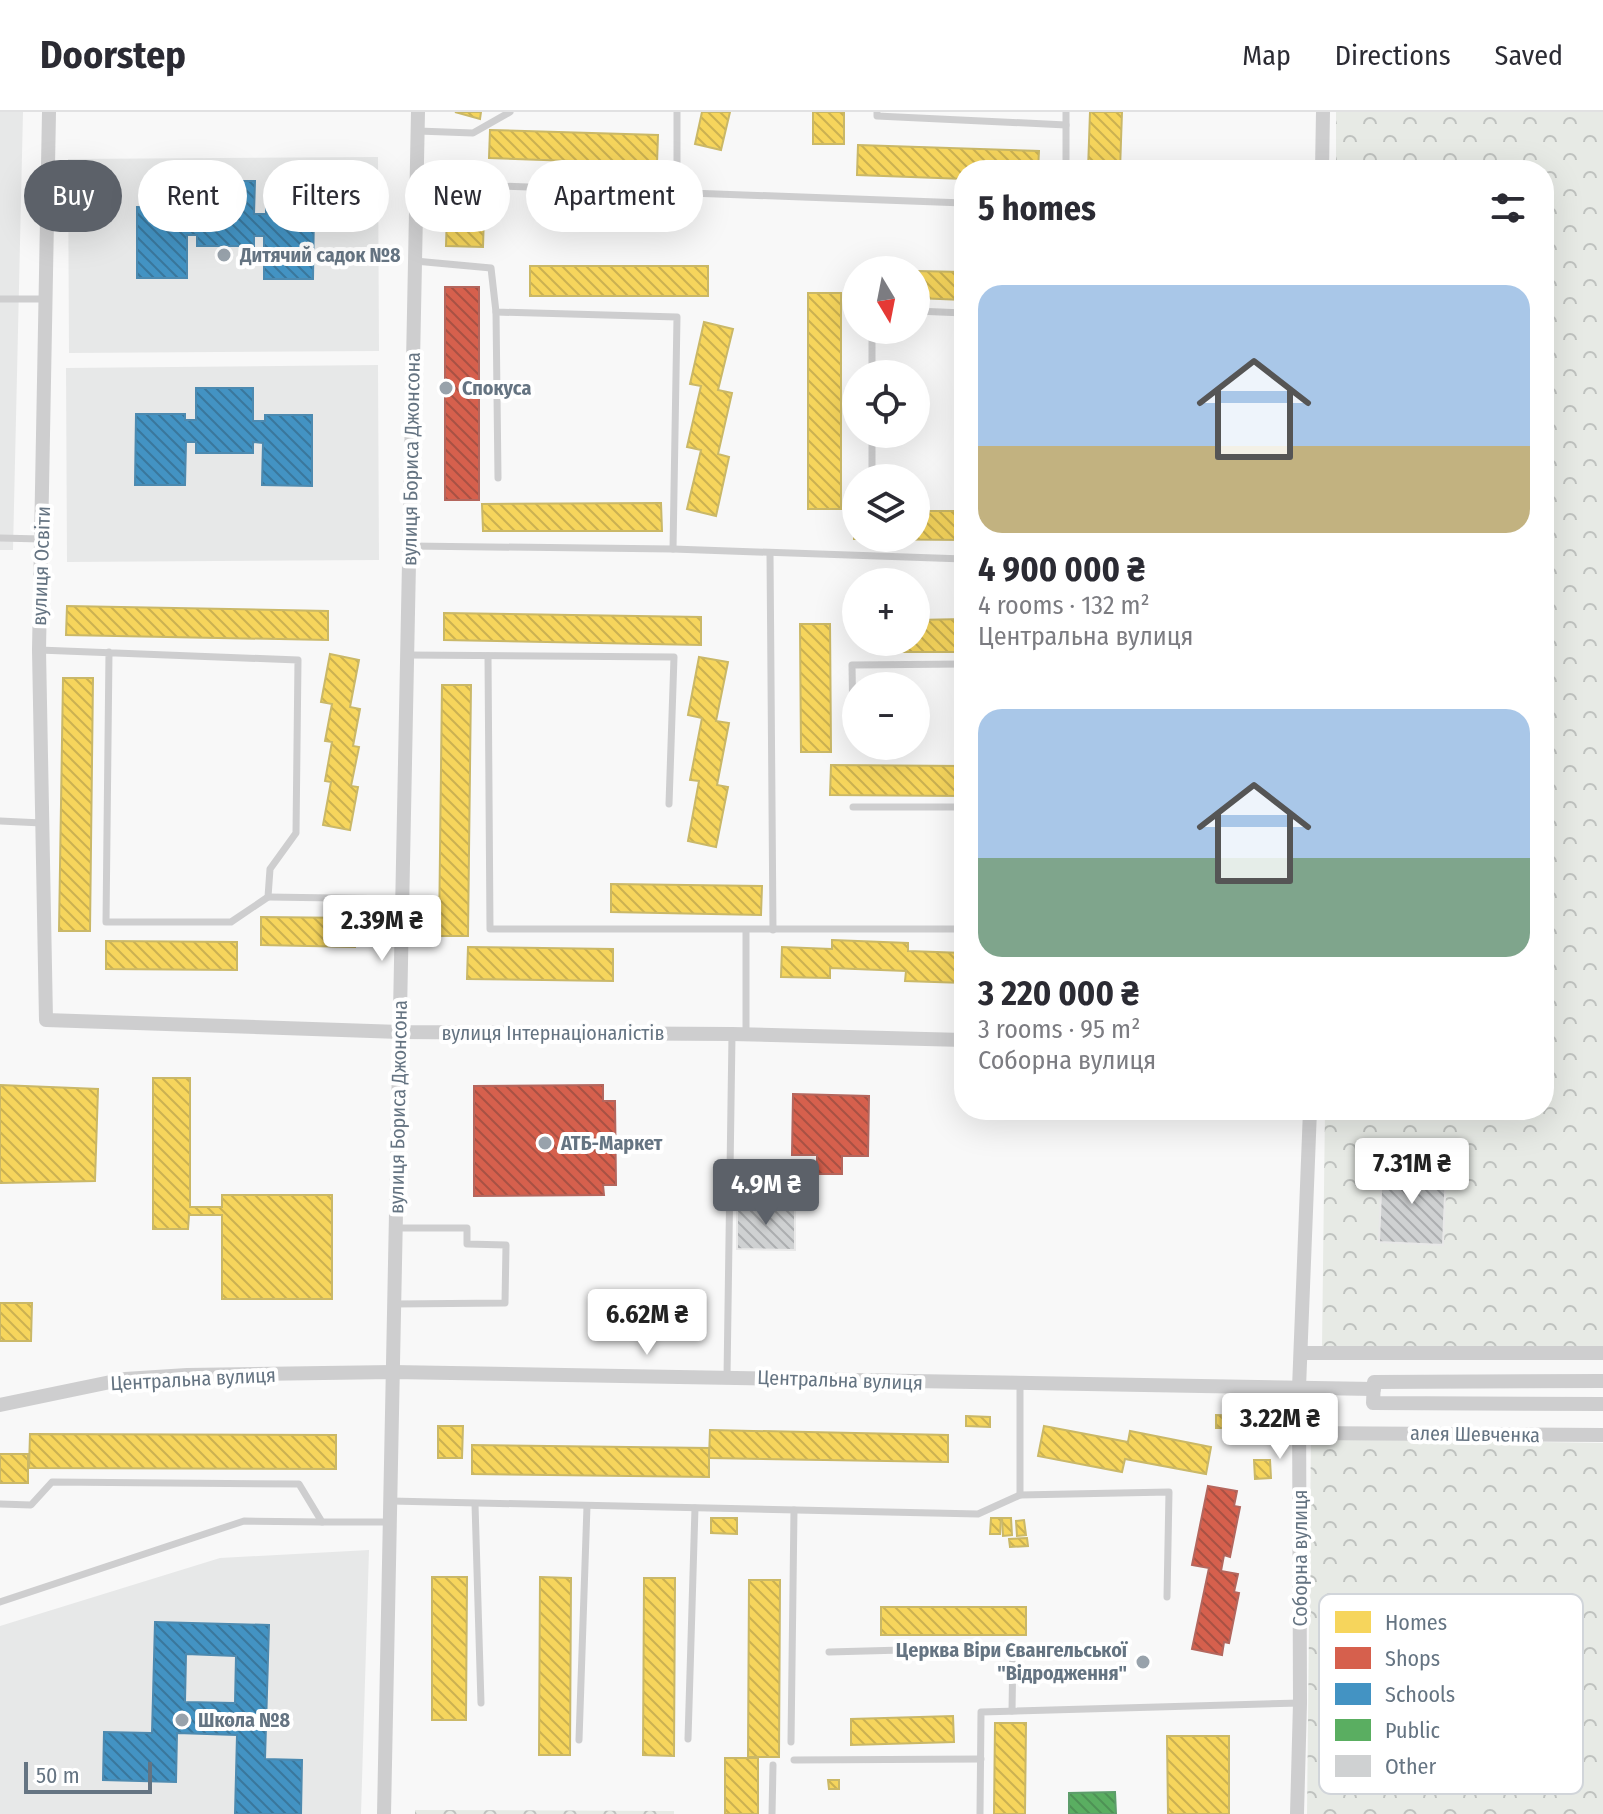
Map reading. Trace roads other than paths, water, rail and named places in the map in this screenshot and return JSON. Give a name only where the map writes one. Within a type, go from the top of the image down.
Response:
[{"type":"street","name":"вулиця Освіти","points":[[46,1020],[39,650],[49,112]]},
{"type":"street","name":"вулиця Бориса Джонсона","points":[[417,160],[418,112]]},
{"type":"street","points":[[1322,160],[1323,112]]},
{"type":"street","name":"вулиця Бориса Джонсона","points":[[384,1814],[416,232]]},
{"type":"street","name":"вулиця Інтернаціоналістів","points":[[46,1020],[400,1032],[739,1034],[954,1040]]},
{"type":"street","name":"Соборна вулиця","points":[[1297,1814],[1300,1703],[1299,1388],[1310,1120]]},
{"type":"street","points":[[1301,1353],[1603,1353]]},
{"type":"street","name":"Центральна вулиця","points":[[0,1405],[125,1379],[393,1372],[1299,1388]]},
{"type":"street","name":"алея Шевченка","points":[[1603,1381],[1374,1382],[1373,1403],[1603,1404]]},
{"type":"street","name":"алея Шевченка","points":[[1299,1388],[1374,1389]]},
{"type":"street","name":"алея Шевченка","points":[[1299,1433],[1603,1435]]},
{"type":"lane","points":[[418,131],[473,133],[510,112]]},
{"type":"lane","points":[[677,112],[677,160]]},
{"type":"lane","points":[[877,112],[877,116],[1066,125]]},
{"type":"lane","points":[[1066,112],[1066,160]]},
{"type":"lane","points":[[703,193],[954,203]]},
{"type":"lane","points":[[415,261],[491,268],[496,312],[498,478]]},
{"type":"lane","points":[[0,299],[46,299]]},
{"type":"lane","points":[[496,312],[677,317],[673,549]]},
{"type":"lane","points":[[930,312],[954,313]]},
{"type":"lane","points":[[0,538],[43,539]]},
{"type":"lane","points":[[410,546],[673,549],[954,559]]},
{"type":"lane","points":[[770,553],[773,930]]},
{"type":"lane","points":[[39,650],[298,660],[296,833],[270,869],[268,897]]},
{"type":"lane","points":[[109,652],[106,922],[231,922],[268,897],[403,899]]},
{"type":"lane","points":[[408,655],[674,657],[669,804]]},
{"type":"lane","points":[[488,656],[490,929],[954,929]]},
{"type":"lane","points":[[852,672],[852,665],[954,664]]},
{"type":"lane","points":[[853,807],[954,807]]},
{"type":"lane","points":[[0,821],[43,823]]},
{"type":"lane","points":[[727,1377],[739,1034],[746,931]]},
{"type":"lane","points":[[395,1304],[505,1303],[506,1245],[467,1244],[467,1228],[396,1228]]},
{"type":"lane","points":[[1020,1385],[1020,1495]]},
{"type":"lane","points":[[0,1504],[31,1505],[52,1482],[299,1484],[322,1522]]},
{"type":"lane","points":[[391,1501],[978,1514],[1020,1495],[1169,1492],[1167,1597]]},
{"type":"lane","points":[[475,1504],[481,1703]]},
{"type":"lane","points":[[579,1740],[587,1506]]},
{"type":"lane","points":[[688,1739],[695,1508]]},
{"type":"lane","points":[[791,1742],[794,1510]]},
{"type":"lane","points":[[0,1602],[244,1521],[390,1522]]},
{"type":"lane","points":[[829,1652],[1013,1647],[1012,1711]]},
{"type":"lane","points":[[980,1814],[981,1712],[1300,1703]]},
{"type":"lane","points":[[794,1760],[981,1759]]},
{"type":"lane","points":[[772,1814],[773,1765]]},
{"type":"place","name":"Дитячий садок №8","points":[[224,255]]},
{"type":"place","name":"Спокуса","points":[[446,388]]},
{"type":"place","name":"АТБ-Маркет","points":[[545,1143]]},
{"type":"place","name":"Церква Віри Євангельської \"Відродження\"","points":[[1143,1662]]},
{"type":"place","name":"Школа №8","points":[[182,1720]]}]
